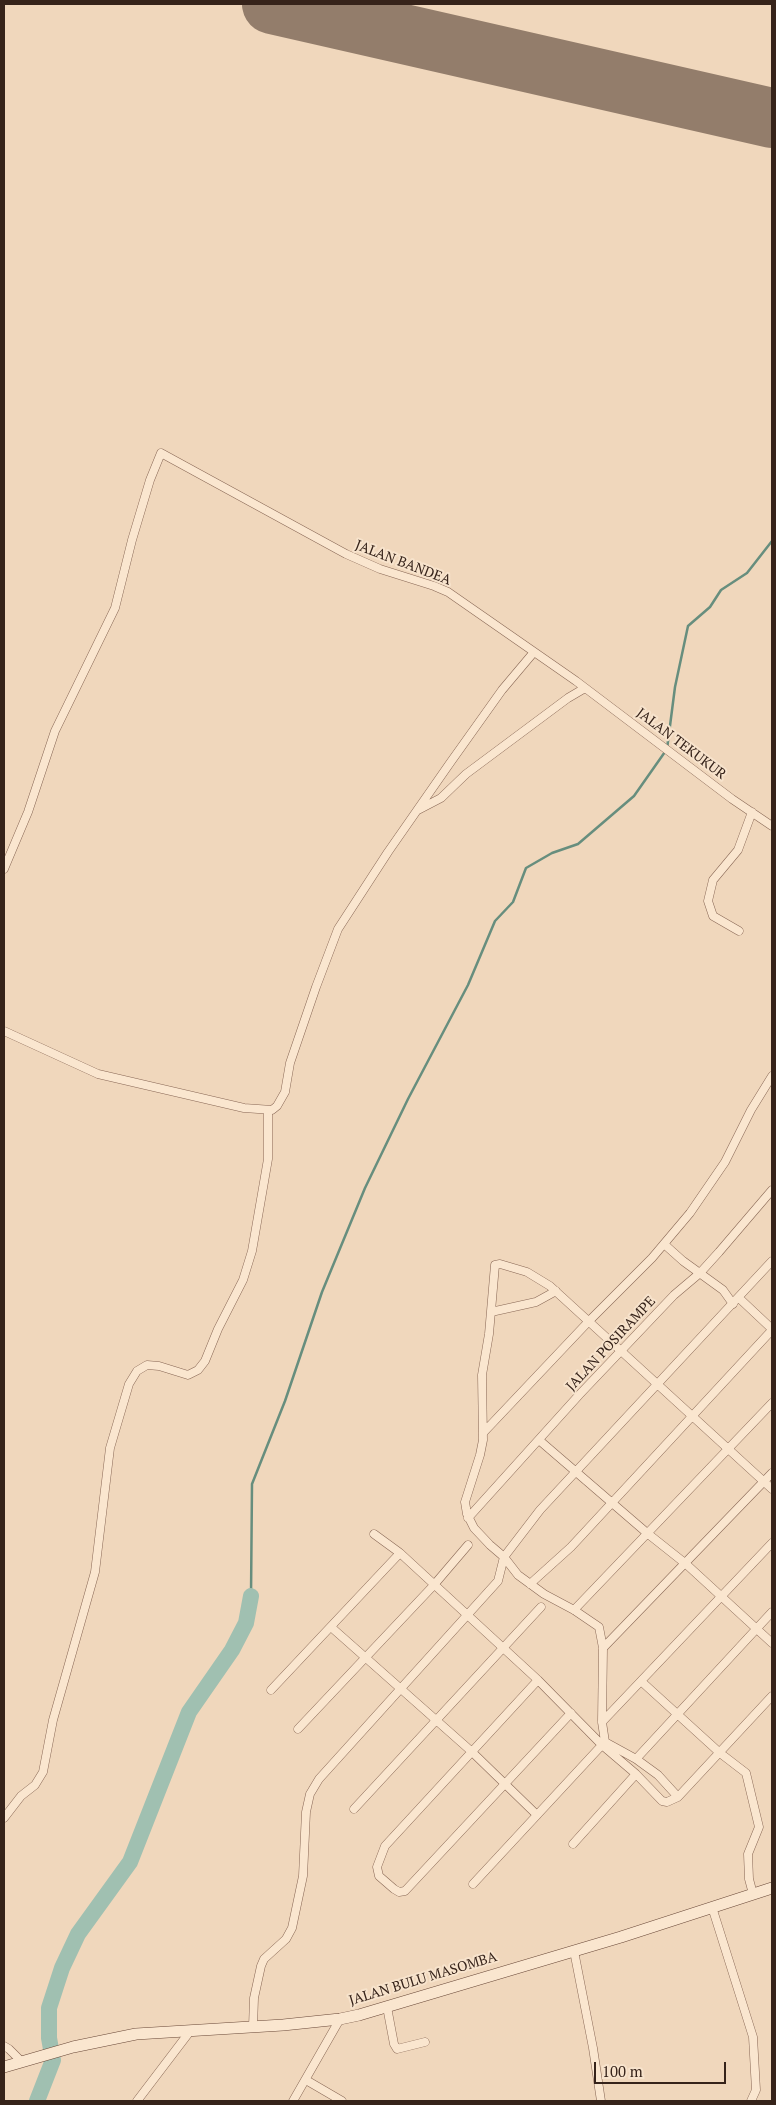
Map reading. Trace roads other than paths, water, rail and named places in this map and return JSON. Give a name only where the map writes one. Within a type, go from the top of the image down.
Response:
[{"type":"street","name":"JALAN BANDEA","points":[[4,869],[28,812],[55,731],[115,608],[132,540],[150,480],[161,453],[346,554],[380,569],[448,592],[576,680]]},
{"type":"street","points":[[4,1031],[98,1074],[244,1108],[268,1110],[277,1106],[285,1092],[290,1063],[338,929],[416,811],[502,690],[534,652]]},
{"type":"street","name":"JALAN TEKUKUR","points":[[576,680],[772,826]]},
{"type":"street","points":[[416,811],[441,798],[466,774],[568,698],[585,688]]},
{"type":"street","points":[[739,931],[715,918],[708,901],[713,880],[738,850],[752,812]]},
{"type":"street","points":[[483,1433],[589,1321],[630,1282],[664,1244],[717,1175],[751,1110],[772,1076]]},
{"type":"street","points":[[4,1818],[21,1796],[35,1785],[43,1772],[53,1720],[95,1572],[110,1448],[129,1384],[137,1371],[147,1365],[160,1366],[188,1375],[198,1370],[205,1361],[218,1329],[243,1280],[252,1251],[268,1159],[268,1110]]},
{"type":"street","name":"JALAN POSIRAMPE","points":[[468,1518],[679,1290],[700,1273],[772,1190]]},
{"type":"street","points":[[530,1584],[571,1547],[612,1504],[772,1329],[683,1261],[664,1244]]},
{"type":"street","points":[[254,2027],[254,1998],[261,1966],[264,1959],[286,1939],[292,1928],[303,1876],[306,1812],[310,1794],[319,1779],[498,1581],[504,1556],[540,1510],[772,1261]]},
{"type":"street","points":[[678,1797],[658,1774],[605,1742],[602,1722],[602,1648],[599,1627],[574,1610],[544,1594],[518,1575],[504,1556],[486,1542],[468,1518],[465,1502],[480,1455],[483,1433],[482,1375],[487,1354],[495,1265],[500,1264],[527,1272],[556,1291],[772,1489]]},
{"type":"street","points":[[491,1312],[536,1302],[556,1291]]},
{"type":"street","points":[[574,1610],[772,1403]]},
{"type":"street","points":[[539,1440],[612,1504],[686,1564],[772,1643]]},
{"type":"street","points":[[602,1648],[686,1564],[772,1473]]},
{"type":"street","points":[[374,1534],[400,1554],[538,1680],[602,1745],[636,1774],[662,1801],[667,1802],[678,1797],[772,1696]]},
{"type":"street","points":[[602,1722],[772,1543]]},
{"type":"street","points":[[298,1729],[434,1586],[468,1545]]},
{"type":"street","points":[[271,1690],[400,1554]]},
{"type":"street","points":[[354,1809],[541,1606]]},
{"type":"street","points":[[636,1759],[772,1612]]},
{"type":"street","points":[[331,1627],[471,1751],[537,1815]]},
{"type":"street","points":[[538,1680],[385,1846],[377,1867],[379,1876],[394,1889],[405,1892],[571,1713]]},
{"type":"street","points":[[642,1682],[676,1715],[746,1773],[759,1827],[748,1854],[749,1879],[753,1894]]},
{"type":"street","points":[[474,1884],[602,1745]]},
{"type":"street","points":[[573,1844],[636,1774]]},
{"type":"street","name":"JALAN BULU MASOMBA","points":[[4,2067],[73,2046],[136,2034],[254,2027],[340,2019],[387,2007],[574,1951],[772,1888]]},
{"type":"street","points":[[712,1907],[753,2037],[756,2090],[751,2101]]},
{"type":"street","points":[[574,1951],[594,2048],[601,2101]]},
{"type":"street","points":[[387,2007],[394,2044],[398,2049],[426,2042]]},
{"type":"street","points":[[293,2101],[340,2019]]},
{"type":"street","points":[[137,2101],[191,2030]]},
{"type":"street","points":[[4,2046],[21,2061]]},
{"type":"street","points":[[306,2080],[342,2101]]},
{"type":"waterway","points":[[251,1596],[252,1484],[285,1401],[322,1292],[365,1188],[408,1099],[468,985],[495,921],[513,902],[526,868],[552,853],[578,844],[634,796],[667,749],[675,687],[688,626],[710,607],[721,590],[747,573],[772,541]]},
{"type":"waterway","points":[[37,2101],[53,2060],[49,2038],[49,2008],[62,1968],[78,1934],[130,1862],[189,1712],[232,1650],[246,1623],[251,1596]]}]
